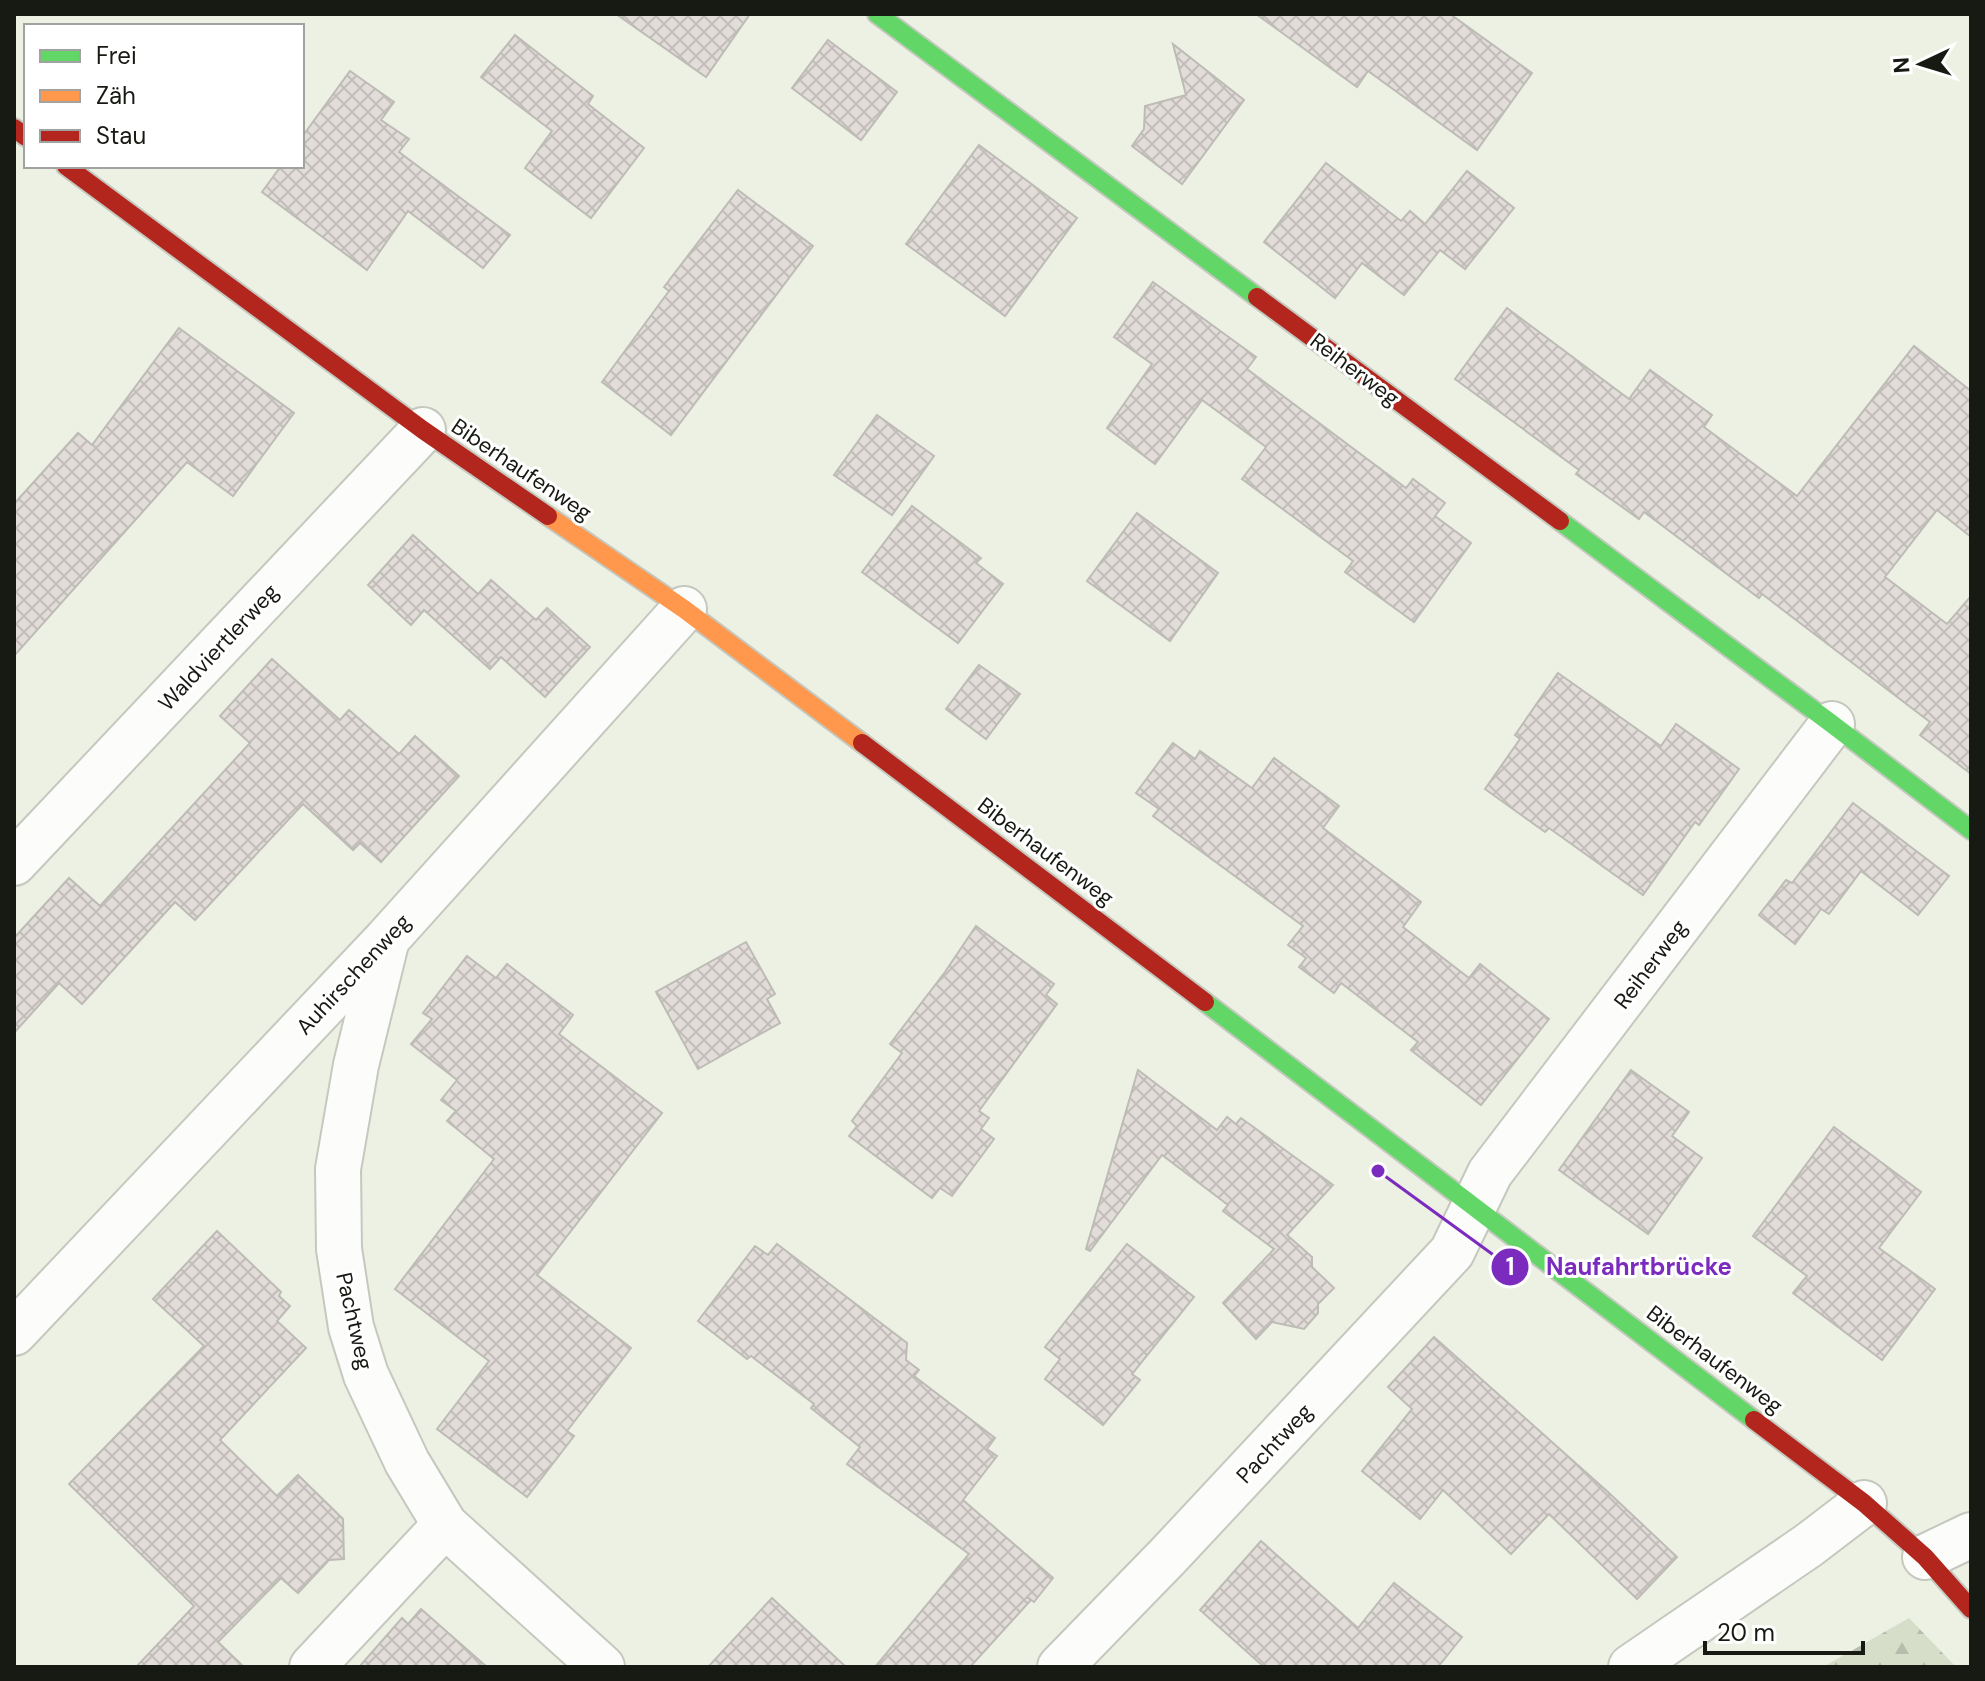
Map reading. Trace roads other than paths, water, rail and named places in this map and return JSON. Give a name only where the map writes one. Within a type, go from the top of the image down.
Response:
[{"type":"main road","name":"Reiherweg","points":[[877,14],[1971,830]]},
{"type":"main road","name":"Biberhaufenweg","points":[[69,168],[423,430],[684,609],[1354,1114],[1864,1503],[1925,1557],[1971,1609]]},
{"type":"street","name":"Waldviertlerweg","points":[[14,863],[423,430]]},
{"type":"street","name":"Auhirschenweg","points":[[14,1333],[387,939],[684,609]]},
{"type":"street","name":"Reiherweg","points":[[1474,1208],[1490,1173],[1832,724]]},
{"type":"street","name":"Pachtweg","points":[[387,939],[356,1065],[338,1169],[339,1249],[351,1327],[366,1375],[407,1462],[445,1525],[602,1667]]},
{"type":"street","name":"Pachtweg","points":[[1060,1667],[1452,1252],[1474,1208]]},
{"type":"street","points":[[1631,1667],[1809,1545],[1864,1503]]},
{"type":"street","points":[[312,1667],[445,1525]]},
{"type":"street","points":[[1925,1557],[1971,1535]]},
{"type":"place","name":"Naufahrtbrücke","points":[[1378,1171]]}]
